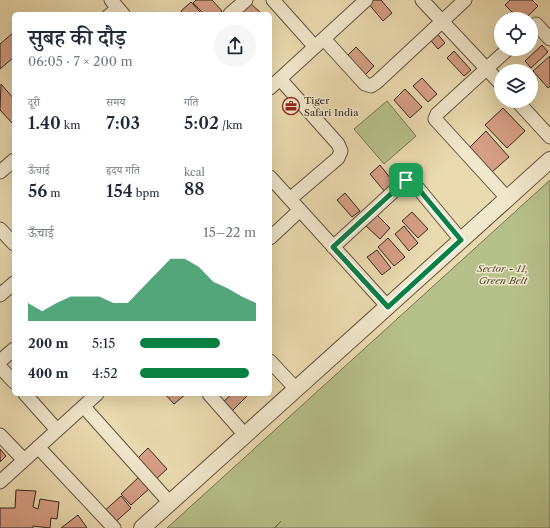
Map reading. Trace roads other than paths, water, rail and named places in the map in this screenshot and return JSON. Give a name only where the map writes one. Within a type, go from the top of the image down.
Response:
[{"type":"street","points":[[232,12],[246,0]]},
{"type":"street","points":[[273,0],[364,84],[371,86],[378,82],[465,0]]},
{"type":"street","points":[[272,86],[366,0]]},
{"type":"street","points":[[422,0],[494,77]]},
{"type":"street","points":[[538,26],[550,39]]},
{"type":"street","points":[[500,56],[437,114],[435,119],[508,199]]},
{"type":"street","points":[[280,79],[338,144],[341,151],[338,158],[290,199]]},
{"type":"street","points":[[523,108],[550,137]]},
{"type":"street","points":[[142,528],[550,160]]},
{"type":"street","points":[[0,172],[12,162]]},
{"type":"street","points":[[272,179],[388,307]]},
{"type":"street","points":[[333,247],[406,180],[412,181],[461,240]]},
{"type":"street","points":[[272,236],[300,210]]},
{"type":"street","points":[[0,295],[12,285]]},
{"type":"street","points":[[0,361],[12,351]]},
{"type":"street","points":[[272,363],[296,389]]},
{"type":"street","points":[[0,367],[12,380]]},
{"type":"street","points":[[28,396],[57,430]]},
{"type":"street","points":[[0,482],[96,396]]},
{"type":"street","points":[[211,396],[245,435]]},
{"type":"street","points":[[84,407],[170,503]]},
{"type":"street","points":[[0,435],[24,460]]},
{"type":"street","points":[[38,447],[114,528]]},
{"type":"place","name":"Tiger Safari India","points":[[291,106]]},
{"type":"park label","name":"Sector - 11, Green Belt","points":[[503,274]]}]
